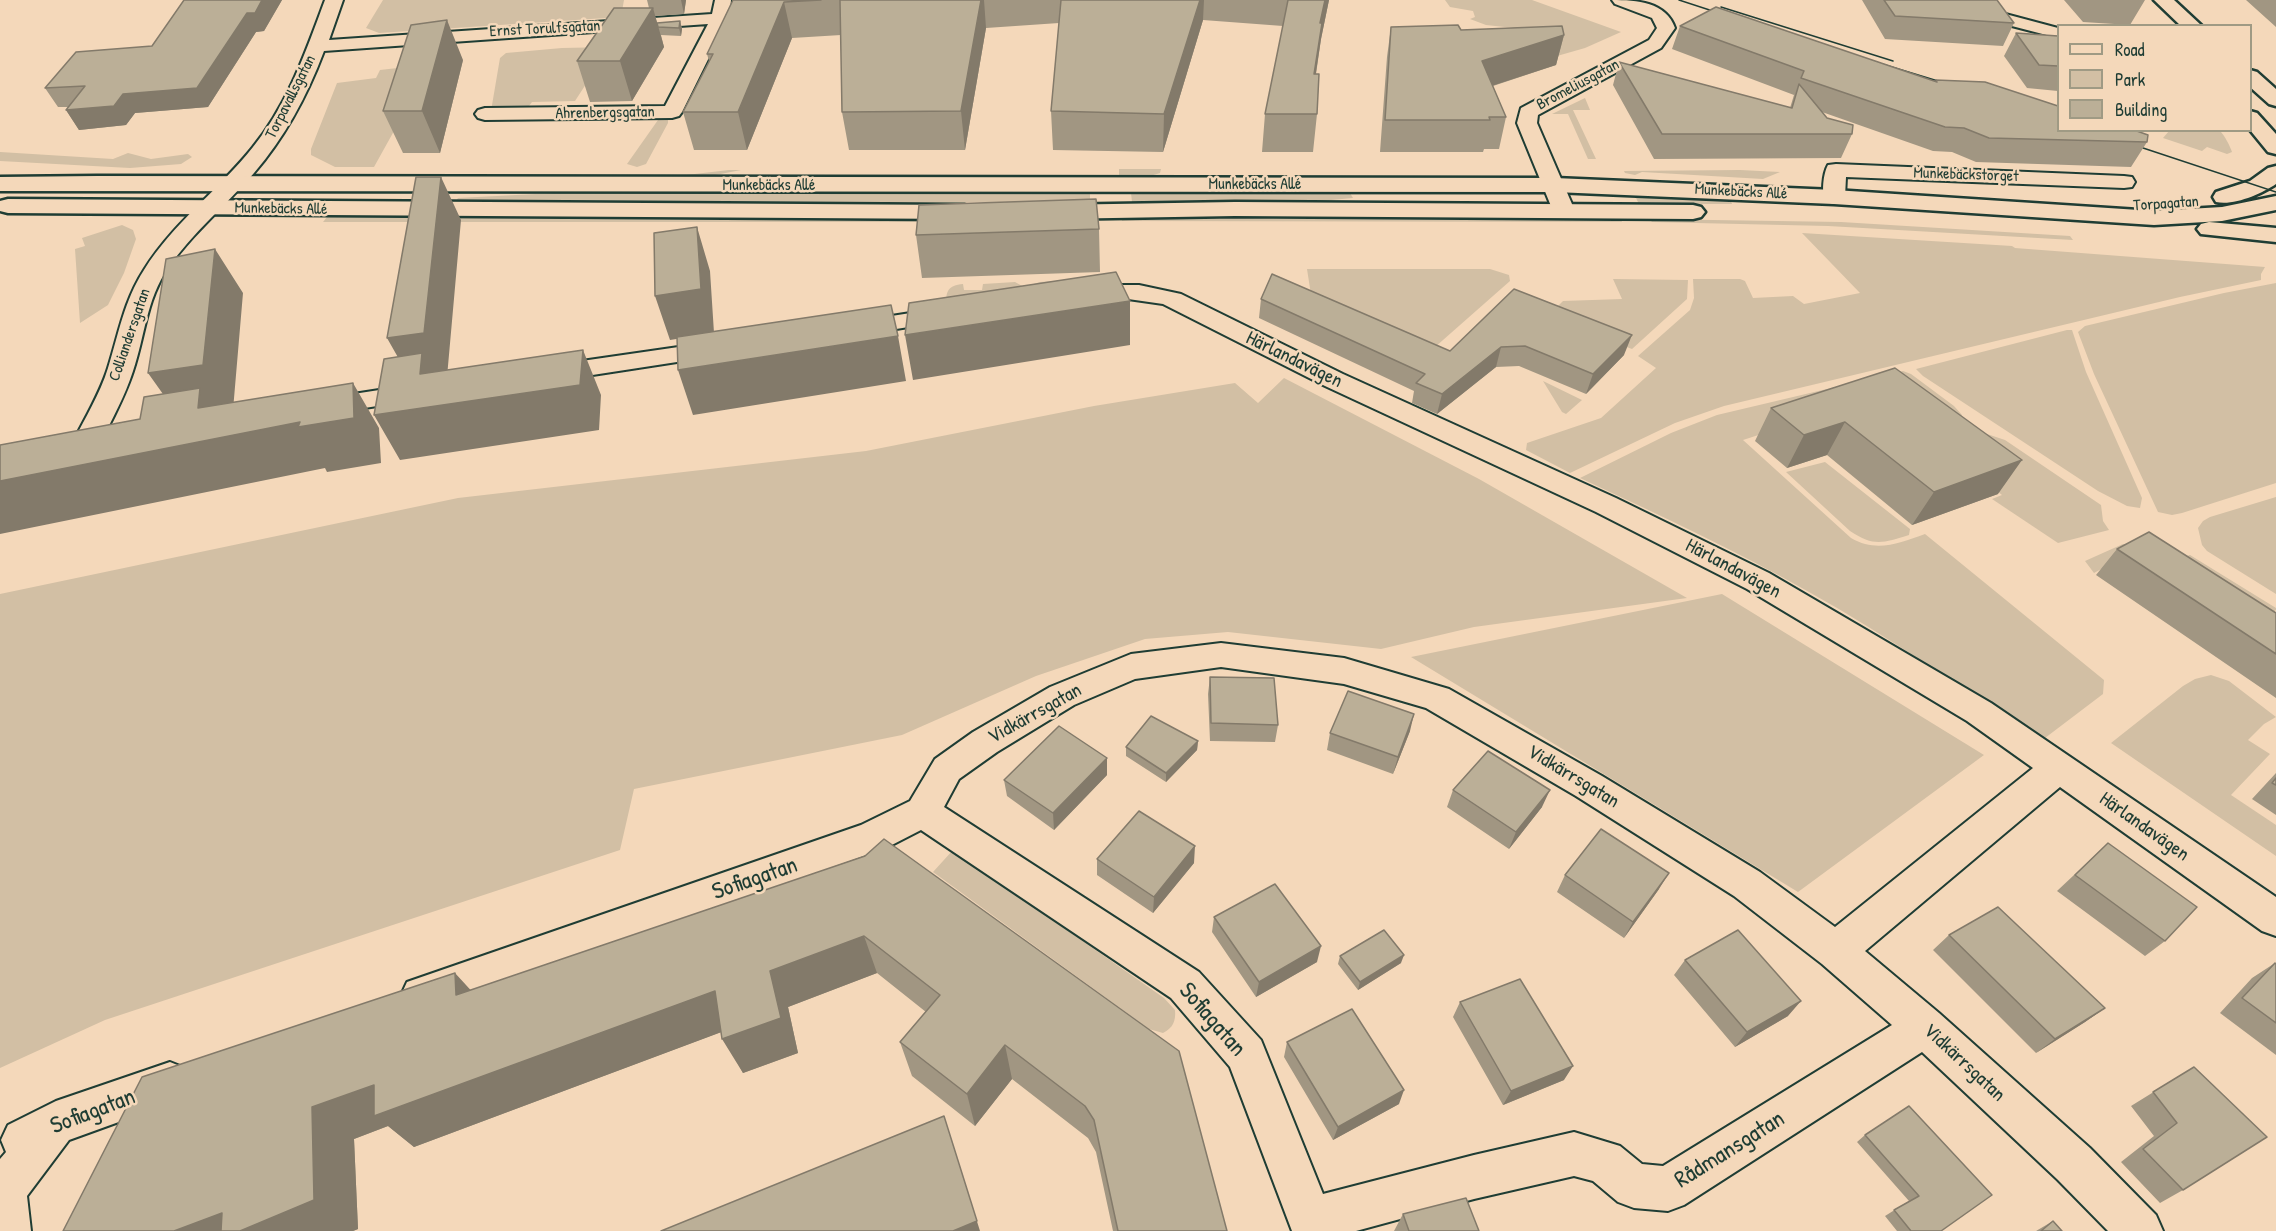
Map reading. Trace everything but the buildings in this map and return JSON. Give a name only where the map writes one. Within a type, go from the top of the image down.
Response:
[{"type":"street","name":"Torpavallsgatan","points":[[231,184],[275,133],[299,89],[334,0]]},
{"type":"street","name":"Bromeliusgatan","points":[[1564,211],[1527,123],[1527,112],[1655,44],[1666,29],[1663,19],[1658,14],[1621,0]]},
{"type":"street","points":[[1933,0],[2057,33]]},
{"type":"street","points":[[2155,0],[2173,24]]},
{"type":"street","points":[[2163,0],[2191,24]]},
{"type":"street","points":[[2009,20],[2015,2]]},
{"type":"street","name":"Ernst Torulfsgatan","points":[[317,46],[721,9],[781,14]]},
{"type":"street","name":"Ahrenbergsgatan","points":[[486,114],[672,112],[721,9]]},
{"type":"street","points":[[2252,78],[2276,100]]},
{"type":"street","points":[[2252,99],[2276,121]]},
{"type":"street","points":[[2252,119],[2276,147]]},
{"type":"street","name":"Munkebäckstorget","points":[[1834,196],[1836,170],[2124,182]]},
{"type":"street","name":"Torpagatan","points":[[2049,210],[2201,202],[2258,186],[2276,173]]},
{"type":"street","name":"Munkebäcks Allé","points":[[0,184],[1555,185],[1834,196],[2110,216],[2190,217],[2234,213],[2276,203]]},
{"type":"street","name":"Munkebäcks Allé","points":[[209,208],[231,184]]},
{"type":"street","name":"Munkebäcks Allé","points":[[0,207],[981,212]]},
{"type":"street","name":"Colliandersgatan","points":[[116,440],[75,445],[120,370],[131,324],[145,286],[182,237],[209,208]]},
{"type":"street","name":"Munkebäcks Allé","points":[[1027,212],[1235,209],[1821,215],[2081,230],[2276,248]]},
{"type":"street","name":"Munkebäcks Allé","points":[[2081,230],[2240,230],[2276,235]]},
{"type":"street","name":"Härlandavägen","points":[[1061,299],[1112,292],[1149,292],[1172,299],[1324,375],[1557,481],[1758,581],[1979,712],[2276,919]]},
{"type":"street","points":[[824,333],[968,311]]},
{"type":"street","points":[[519,378],[745,345]]},
{"type":"street","points":[[301,410],[440,389]]},
{"type":"street","name":"Vidkärrsgatan","points":[[923,812],[948,769],[985,742],[1062,696],[1131,668],[1221,655],[1344,671],[1437,698],[1589,786],[1747,884],[1836,951],[1925,1027],[2074,1164],[2140,1231]]},
{"type":"street","points":[[1836,951],[2059,767]]},
{"type":"street","name":"Sofiagatan","points":[[392,1006],[873,837],[923,812],[1185,985],[1246,1054],[1314,1225]]},
{"type":"street","name":"Rådmansgatan","points":[[1314,1225],[1474,1177],[1574,1154],[1604,1162],[1634,1186],[1668,1189],[1725,1156],[1925,1027]]},
{"type":"street","name":"Sofiagatan","points":[[8,1231],[4,1190],[39,1132],[201,1072]]},
{"type":"green space","points":[[383,0],[624,0],[621,17],[379,33],[366,28]]},
{"type":"green space","points":[[1445,0],[1532,0],[1621,32],[1585,48],[1557,56],[1514,28],[1486,25],[1470,19],[1475,17],[1473,11],[1450,7]]},
{"type":"green space","points":[[610,47],[575,101],[532,102],[526,110],[491,111],[500,58],[506,53]]},
{"type":"green space","points":[[415,66],[394,131],[374,167],[335,167],[311,155],[311,149],[337,83],[376,78],[380,70]]},
{"type":"green space","points":[[1585,98],[1590,110],[1573,110],[1596,159],[1588,159],[1568,114],[1552,114]]},
{"type":"green space","points":[[668,118],[668,123],[646,164],[637,167],[627,164],[658,120]]},
{"type":"green space","points":[[2168,132],[2221,132],[2232,152],[2227,154],[2207,147],[2202,151],[2163,138]]},
{"type":"green space","points":[[0,152],[113,159],[128,153],[151,159],[188,154],[192,157],[181,164],[130,168],[0,161]]},
{"type":"green space","points":[[1119,169],[1161,169],[1160,173],[1144,178],[1119,177]]},
{"type":"green space","points":[[741,170],[700,178],[324,176],[328,174],[686,175]]},
{"type":"green space","points":[[1624,171],[1780,172],[1763,179],[1642,172],[1635,175]]},
{"type":"green space","points":[[643,191],[1090,192],[1090,202],[455,202],[458,198]]},
{"type":"green space","points":[[1131,193],[1350,193],[1353,198],[1309,202],[1132,202]]},
{"type":"green space","points":[[1634,194],[1730,199],[1732,204],[1639,204]]},
{"type":"green space","points":[[327,217],[1053,218],[1097,222],[323,222]]},
{"type":"green space","points":[[1121,218],[1620,219],[1622,222],[1122,221]]},
{"type":"green space","points":[[1649,219],[1841,222],[2070,236],[2073,240],[1828,226],[1652,222]]},
{"type":"green space","points":[[122,225],[133,230],[136,239],[124,273],[108,305],[80,323],[75,249],[85,246],[82,238]]},
{"type":"green space","points":[[1802,233],[2012,246],[2265,267],[2261,280],[2180,297],[1724,406],[1675,423],[1570,473],[1526,450],[1527,443],[1601,418],[1656,368],[1638,356],[1690,310],[1694,298],[1693,279],[1740,279],[1745,281],[1753,298],[1793,296],[1804,304],[1860,293]]},
{"type":"green space","points":[[1307,269],[1490,269],[1509,275],[1510,281],[1426,355],[1312,301]]},
{"type":"green space","points":[[1613,279],[1688,280],[1687,299],[1632,349],[1547,317],[1563,301],[1622,299]]},
{"type":"green space","points":[[1055,281],[947,305],[949,290],[958,285],[963,284],[964,290],[982,290],[983,284],[1015,282],[1024,287],[1040,282]]},
{"type":"green space","points":[[2276,283],[2276,483],[2182,513],[2172,515],[2158,512],[2094,374],[2078,332],[2085,326]]},
{"type":"green space","points":[[2072,330],[2086,372],[2142,498],[2140,508],[2127,506],[2098,491],[1923,376],[1916,369]]},
{"type":"green space","points":[[1903,371],[1911,374],[1954,406],[1962,415],[1961,418],[1876,397],[1743,440],[1851,538],[1861,543],[1879,546],[1925,534],[2104,680],[2103,694],[2045,738],[2037,736],[1896,644],[1809,592],[1724,547],[1580,478],[1671,433],[1717,415]]},
{"type":"green space","points":[[1284,378],[1479,479],[1687,598],[1474,627],[1381,649],[1228,632],[1145,639],[1036,676],[902,735],[634,789],[620,850],[105,1020],[0,1068],[0,594],[458,498],[866,451],[1094,406],[1235,383],[1258,403]]},
{"type":"green space","points":[[1543,381],[1582,400],[1566,414],[1562,412]]},
{"type":"green space","points":[[1978,431],[2005,440],[2101,505],[2103,521],[2109,530],[2058,543],[1992,499],[2002,495],[1938,445]]},
{"type":"green space","points":[[1825,462],[1910,529],[1909,535],[1879,542],[1858,536],[1786,472]]},
{"type":"green space","points":[[2276,497],[2276,594],[2207,551],[2202,545],[2198,528],[2210,517]]},
{"type":"green space","points":[[2123,544],[2183,557],[2190,555],[2276,610],[2264,619],[2127,555],[2094,573],[2085,561]]},
{"type":"green space","points":[[1722,594],[1984,755],[1798,892],[1411,657]]},
{"type":"green space","points":[[2211,675],[2229,681],[2276,717],[2264,724],[2248,740],[2270,754],[2231,795],[2276,825],[2276,856],[2111,743],[2183,686],[2195,679]]},
{"type":"green space","points":[[953,850],[1164,998],[1175,1010],[1175,1018],[1171,1026],[1163,1033],[1149,1029],[933,872]]},
{"type":"tram line","points":[[1679,0],[1728,16]]},
{"type":"tram line","points":[[1721,7],[1893,61]]},
{"type":"tram line","points":[[1882,64],[1951,85]]},
{"type":"tram line","points":[[2128,143],[2276,192]]}]
